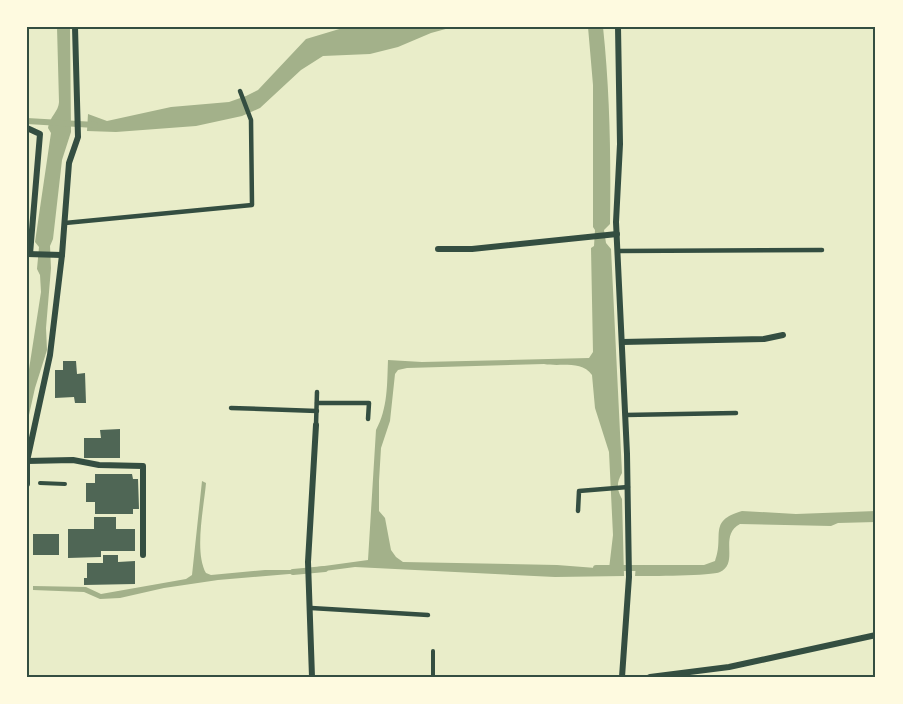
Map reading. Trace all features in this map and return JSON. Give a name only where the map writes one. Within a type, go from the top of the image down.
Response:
[{"type":"street","points":[[27,484],[27,461],[50,355],[59,255],[65,223],[69,163],[78,137],[75,27]]},
{"type":"street","points":[[618,27],[620,144],[613,235],[618,251],[626,415],[625,487],[629,560],[622,677]]},
{"type":"street","points":[[27,128],[40,134],[28,254],[59,255]]},
{"type":"street","points":[[438,249],[472,249],[613,235]]},
{"type":"street","points":[[622,342],[764,339],[783,335]]},
{"type":"street","points":[[312,677],[308,562],[316,424]]},
{"type":"street","points":[[27,461],[73,460],[99,465],[143,466],[142,555]]},
{"type":"street","points":[[650,677],[729,667],[876,635]]},
{"type":"lane","points":[[65,223],[252,205],[251,120],[240,91]]},
{"type":"lane","points":[[618,251],[822,250]]},
{"type":"lane","points":[[316,424],[317,392]]},
{"type":"lane","points":[[317,402],[369,403],[368,419]]},
{"type":"lane","points":[[231,408],[316,411]]},
{"type":"lane","points":[[626,415],[736,413]]},
{"type":"lane","points":[[578,511],[579,491],[625,487]]},
{"type":"lane","points":[[311,608],[428,615]]},
{"type":"path","points":[[27,484],[65,484]]},
{"type":"path","points":[[433,677],[434,651]]},
{"type":"shaded area","points":[[57,27],[70,27],[71,132],[62,160],[53,239],[50,246],[47,350],[27,424],[27,382],[41,292],[40,275],[37,269],[39,247],[35,242],[51,133],[48,128],[59,102]]},
{"type":"shaded area","points":[[346,27],[453,27],[431,33],[398,47],[370,54],[323,56],[301,70],[260,108],[242,116],[196,126],[116,132],[87,131],[88,114],[107,121],[171,107],[229,102],[246,96],[258,90],[306,39]]},
{"type":"shaded area","points":[[588,27],[603,27],[609,101],[610,175],[610,224],[604,230],[606,243],[611,249],[622,473],[618,486],[622,499],[624,576],[555,577],[355,567],[317,572],[317,567],[368,560],[376,430],[385,405],[388,360],[422,362],[589,358],[593,352],[591,248],[594,246],[595,230],[593,227],[593,85]],"holes":[[[550,365],[582,367],[592,375],[595,408],[609,452],[613,535],[609,569],[557,565],[403,562],[396,557],[391,550],[385,518],[379,511],[379,481],[381,448],[390,421],[395,374],[398,370]]]},
{"type":"shaded area","points":[[202,481],[206,483],[200,542],[202,564],[206,573],[211,575],[265,570],[300,570],[301,573],[218,580],[164,588],[120,598],[100,599],[84,592],[33,590],[33,586],[86,587],[101,594],[186,579],[192,575]]},
{"type":"shaded area","points":[[742,511],[796,514],[876,511],[876,522],[838,523],[831,526],[740,524],[730,535],[728,562],[726,568],[720,572],[635,576],[636,565],[704,565],[715,561],[721,525],[731,515]]},
{"type":"building","points":[[63,361],[76,361],[77,374],[85,373],[86,403],[75,403],[74,397],[55,398],[55,370],[63,370]]},
{"type":"building","points":[[120,429],[120,458],[84,458],[84,438],[101,438],[100,430]]},
{"type":"building","points":[[95,474],[132,474],[133,479],[138,479],[139,509],[133,509],[133,514],[95,514],[95,502],[86,502],[86,483],[95,483]]},
{"type":"building","points":[[94,517],[116,517],[116,529],[135,529],[135,551],[101,551],[101,557],[68,558],[68,529],[94,529]]},
{"type":"building","points":[[33,534],[59,534],[59,555],[33,555]]},
{"type":"building","points":[[103,555],[118,555],[118,562],[135,561],[135,584],[84,585],[84,578],[87,578],[87,563],[103,563]]},
{"type":"waterway","points":[[27,121],[95,125]]},
{"type":"waterway","points":[[596,568],[642,568]]},
{"type":"waterway","points":[[293,572],[325,569]]}]
